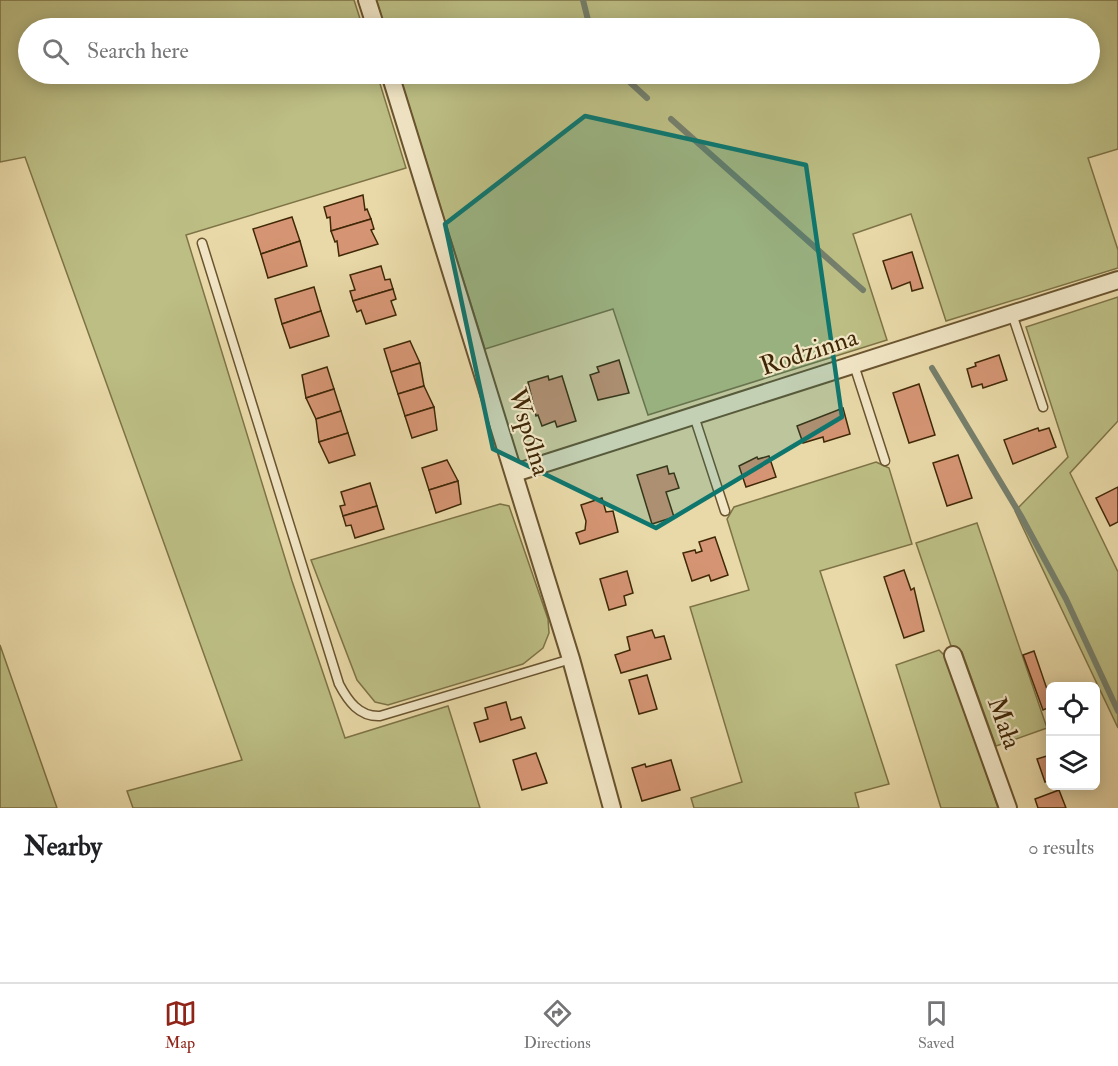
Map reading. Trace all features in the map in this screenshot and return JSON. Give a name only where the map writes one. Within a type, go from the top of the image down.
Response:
[{"type":"street","points":[[367,0],[373,18]]},
{"type":"street","name":"Wspólna","points":[[393,84],[515,473],[571,659],[612,808]]},
{"type":"street","name":"Rodzinna","points":[[515,473],[1118,280]]},
{"type":"street","name":"Mała","points":[[953,655],[1008,808]]},
{"type":"lane","points":[[202,243],[339,684],[352,705],[372,716],[380,716],[571,659]]},
{"type":"lane","points":[[1012,314],[1042,407]]},
{"type":"lane","points":[[855,364],[885,461]]},
{"type":"lane","points":[[694,416],[725,511]]},
{"type":"highlighted area","points":[[585,116],[806,165],[842,417],[656,528],[493,449],[445,224]]},
{"type":"green space","points":[[0,0],[354,0],[360,18],[18,18],[18,84],[380,84],[406,168],[186,235],[292,581],[345,738],[448,706],[480,808],[133,808],[127,791],[242,760],[25,157],[0,162]]},
{"type":"green space","points":[[376,0],[1118,0],[1118,149],[1088,158],[1118,250],[1118,268],[946,321],[911,214],[853,234],[887,340],[648,415],[613,309],[485,349],[402,84],[1100,84],[1100,18],[382,18]]},
{"type":"green space","points":[[1118,297],[1118,421],[1070,473],[1118,572],[1118,728],[1100,690],[1100,682],[1096,682],[1015,511],[1068,457],[1026,327]]},
{"type":"green space","points":[[876,462],[889,468],[912,544],[820,571],[889,784],[855,793],[859,808],[694,808],[691,798],[742,782],[690,607],[749,590],[727,519],[734,507]]},
{"type":"green space","points":[[500,504],[509,506],[548,619],[549,633],[543,648],[523,664],[388,705],[375,702],[357,680],[311,560]]},
{"type":"green space","points":[[977,523],[1046,728],[996,746],[962,652],[951,646],[916,543]]},
{"type":"green space","points":[[0,645],[57,808],[0,808]]},
{"type":"green space","points":[[939,650],[947,658],[998,808],[941,808],[896,665]]},
{"type":"building","points":[[363,195],[365,210],[367,209],[371,219],[331,231],[330,217],[327,218],[324,207]]},
{"type":"building","points":[[292,217],[300,241],[261,254],[253,229]]},
{"type":"building","points":[[371,219],[374,229],[371,230],[378,244],[339,256],[337,241],[335,242],[331,231]]},
{"type":"building","points":[[300,241],[307,266],[268,278],[261,254]]},
{"type":"building","points":[[912,252],[923,288],[912,291],[910,282],[892,289],[883,261]]},
{"type":"building","points":[[381,266],[385,280],[390,279],[393,289],[353,301],[350,291],[355,290],[350,275]]},
{"type":"building","points":[[314,287],[321,311],[282,324],[275,299]]},
{"type":"building","points":[[393,289],[396,299],[391,301],[396,315],[366,324],[361,310],[357,312],[353,301]]},
{"type":"building","points":[[321,311],[329,336],[290,348],[282,324]]},
{"type":"building","points":[[410,341],[420,363],[391,372],[384,349]]},
{"type":"building","points":[[999,355],[1007,380],[983,388],[982,384],[972,387],[967,369],[976,366],[975,363]]},
{"type":"building","points":[[619,360],[629,393],[598,400],[590,375],[599,372],[597,367]]},
{"type":"building","points":[[420,363],[424,386],[398,394],[391,372]]},
{"type":"building","points":[[327,367],[334,389],[306,398],[302,375]]},
{"type":"building","points":[[548,376],[549,380],[562,376],[576,421],[557,427],[555,421],[542,426],[538,415],[536,416],[528,382]]},
{"type":"building","points":[[919,384],[935,435],[909,443],[893,393]]},
{"type":"building","points":[[424,386],[434,407],[405,416],[398,394]]},
{"type":"building","points":[[334,389],[341,411],[316,419],[306,398]]},
{"type":"building","points":[[434,407],[437,430],[412,438],[405,416]]},
{"type":"building","points":[[843,408],[850,434],[824,442],[823,437],[803,443],[797,426]]},
{"type":"building","points":[[341,411],[348,433],[319,442],[316,419]]},
{"type":"building","points":[[1038,428],[1039,431],[1049,428],[1056,447],[1013,464],[1004,440]]},
{"type":"building","points":[[348,433],[355,455],[329,463],[319,442]]},
{"type":"building","points":[[958,455],[972,498],[947,506],[933,463]]},
{"type":"building","points":[[769,456],[776,477],[746,487],[739,466],[757,457],[758,459]]},
{"type":"building","points":[[447,460],[458,481],[429,490],[422,468]]},
{"type":"building","points":[[667,466],[669,474],[674,473],[679,488],[666,492],[674,517],[652,524],[637,475]]},
{"type":"building","points":[[458,481],[461,504],[436,513],[429,490]]},
{"type":"building","points":[[370,483],[377,506],[343,516],[340,506],[345,505],[341,492]]},
{"type":"building","points":[[1118,487],[1118,522],[1110,526],[1096,498]]},
{"type":"building","points":[[602,498],[606,512],[613,511],[618,532],[580,544],[576,533],[585,530],[586,521],[581,505]]},
{"type":"building","points":[[377,506],[384,529],[355,538],[351,525],[346,526],[343,516]]},
{"type":"building","points":[[715,537],[728,575],[711,581],[709,575],[692,581],[683,553],[702,551],[699,542]]},
{"type":"building","points":[[904,570],[911,590],[914,588],[924,631],[904,638],[884,577]]},
{"type":"building","points":[[627,571],[633,593],[624,596],[626,605],[609,610],[600,579]]},
{"type":"building","points":[[652,630],[655,638],[664,636],[671,659],[621,673],[615,655],[630,650],[627,637]]},
{"type":"building","points":[[1034,651],[1046,686],[1046,709],[1043,710],[1023,655]]},
{"type":"building","points":[[647,675],[657,709],[639,714],[629,680]]},
{"type":"building","points":[[506,702],[511,720],[521,717],[525,728],[480,742],[474,723],[488,719],[485,708]]},
{"type":"building","points":[[536,753],[547,783],[522,790],[513,760]]},
{"type":"building","points":[[1046,756],[1045,782],[1037,759]]},
{"type":"building","points":[[671,760],[680,790],[642,801],[632,768],[645,764],[646,767]]},
{"type":"building","points":[[1059,790],[1066,808],[1038,808],[1035,799]]},
{"type":"waterway","points":[[583,0],[588,18]]},
{"type":"waterway","points":[[632,84],[647,98]]},
{"type":"waterway","points":[[671,119],[863,290]]},
{"type":"waterway","points":[[932,368],[1021,516],[1066,599],[1118,711]]}]
